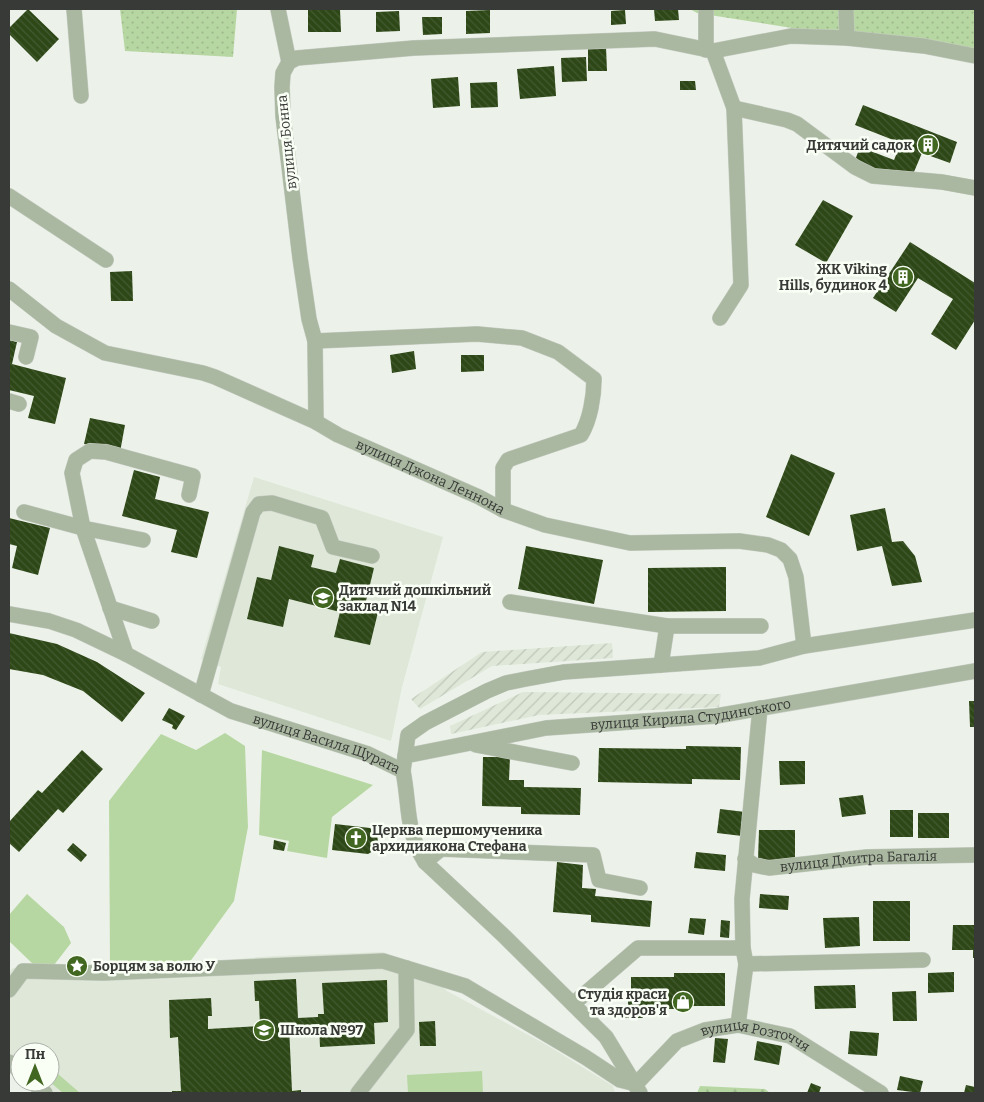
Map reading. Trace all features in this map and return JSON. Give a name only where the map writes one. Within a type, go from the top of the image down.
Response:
[{"type":"street","points":[[74,9],[81,96]]},
{"type":"street","points":[[278,9],[290,62],[298,58],[414,48],[655,39],[709,51],[791,36],[846,38],[924,46],[975,56]]},
{"type":"street","points":[[706,9],[709,51],[734,108],[741,285],[720,318]]},
{"type":"street","points":[[846,9],[846,38]]},
{"type":"street","name":"вулиця Бонна","points":[[290,62],[284,73],[282,87],[283,116],[300,258],[314,342],[316,422]]},
{"type":"street","points":[[734,108],[797,124],[855,167],[873,176],[942,182],[975,188]]},
{"type":"street","points":[[9,196],[106,260]]},
{"type":"street","name":"вулиця Джона Леннона","points":[[9,289],[56,326],[105,353],[204,373],[316,422],[338,435],[479,497],[503,510],[545,525],[630,543],[739,540],[768,545],[782,550],[790,560],[796,577],[804,646]]},
{"type":"street","points":[[9,332],[30,337],[26,357]]},
{"type":"street","points":[[314,342],[477,334],[522,338],[558,352],[594,379],[594,390],[586,427],[581,435],[513,458],[505,464],[503,468],[503,510]]},
{"type":"street","points":[[126,654],[83,528],[72,473],[76,460],[90,451],[106,452],[193,476],[189,495]]},
{"type":"street","points":[[201,695],[253,512],[259,504],[272,503],[322,518],[333,546],[372,556]]},
{"type":"street","points":[[24,512],[83,528],[143,540]]},
{"type":"street","points":[[510,602],[666,626],[761,626]]},
{"type":"street","points":[[110,608],[152,620]]},
{"type":"street","name":"вулиця Василя Щурата","points":[[9,614],[49,621],[76,630],[126,654],[231,712],[404,764],[411,833],[417,848],[426,862],[606,1037],[638,1088]]},
{"type":"street","points":[[404,764],[408,735],[425,723],[506,683],[564,672],[759,658],[804,646],[975,620]]},
{"type":"street","points":[[661,665],[666,626]]},
{"type":"street","name":"вулиця Кирила Студинського","points":[[404,764],[467,744],[546,728],[716,716],[975,671]]},
{"type":"street","points":[[738,1025],[746,964],[742,948],[742,899],[760,708]]},
{"type":"street","points":[[467,744],[572,762]]},
{"type":"street","points":[[426,862],[441,849],[593,856],[599,880],[640,888]]},
{"type":"street","name":"вулиця Дмитра Багалія","points":[[745,860],[754,865],[769,868],[867,857],[975,856]]},
{"type":"street","points":[[573,1004],[638,948],[742,948]]},
{"type":"street","points":[[746,964],[924,960]]},
{"type":"street","points":[[9,990],[23,971],[103,973],[383,961],[465,986],[585,1057],[620,1080],[638,1088]]},
{"type":"street","points":[[358,1093],[407,1030],[406,968]]},
{"type":"street","name":"вулиця Розточчя","points":[[638,1088],[677,1041],[706,1030],[738,1025],[790,1036],[881,1093]]},
{"type":"shaded area","name":"Дитячий дошкільний заклад N14","points":[[254,477],[443,537],[402,687],[391,741],[218,684],[221,667],[201,659]]},
{"type":"shaded area","points":[[612,643],[613,658],[492,666],[420,709],[411,699],[482,652]]},
{"type":"shaded area","points":[[523,692],[721,694],[719,707],[539,715],[451,734],[450,726]]},
{"type":"shaded area","name":"Школа №97","points":[[383,952],[422,968],[447,991],[547,1045],[613,1086],[615,1093],[53,1093],[60,1092],[60,1042],[10,1042],[9,1053],[9,972],[13,968],[189,963],[273,956]]},
{"type":"green space","points":[[120,9],[237,9],[233,57],[125,51]]},
{"type":"green space","points":[[690,9],[975,9],[975,57],[697,13]]},
{"type":"green space","points":[[225,733],[245,746],[248,827],[234,901],[189,963],[110,965],[109,801],[161,734],[196,750]]},
{"type":"green space","points":[[262,750],[373,785],[332,817],[327,858],[287,851],[289,841],[259,835]]},
{"type":"green space","points":[[27,894],[64,927],[71,943],[54,965],[34,965],[9,941],[9,915]]},
{"type":"green space","points":[[482,1071],[483,1093],[408,1093],[407,1075]]},
{"type":"green space","points":[[60,1076],[80,1093],[63,1093],[60,1090]]},
{"type":"green space","points":[[700,1086],[765,1089],[770,1093],[697,1093]]},
{"type":"building","points":[[28,9],[59,39],[37,62],[9,34],[9,28]]},
{"type":"building","points":[[308,9],[340,9],[341,32],[308,32]]},
{"type":"building","points":[[654,9],[678,9],[679,20],[655,21]]},
{"type":"building","points":[[490,10],[490,33],[466,34],[466,11]]},
{"type":"building","points":[[625,10],[626,24],[611,25],[611,11]]},
{"type":"building","points":[[399,11],[400,31],[376,32],[376,12]]},
{"type":"building","points":[[422,17],[442,17],[442,34],[423,35]]},
{"type":"building","points":[[588,47],[606,47],[607,71],[588,71]]},
{"type":"building","points":[[586,57],[587,81],[562,82],[561,58]]},
{"type":"building","points":[[554,66],[556,96],[520,99],[517,69]]},
{"type":"building","points":[[458,77],[460,106],[433,108],[431,79]]},
{"type":"building","points":[[680,81],[695,81],[696,90],[680,90]]},
{"type":"building","points":[[497,82],[498,107],[471,108],[470,83]]},
{"type":"building","name":"Дитячий садок","points":[[863,105],[957,142],[950,163],[922,153],[908,186],[854,163],[860,147],[894,160],[901,143],[855,125]]},
{"type":"building","points":[[823,200],[853,216],[826,263],[795,245]]},
{"type":"building","points":[[910,242],[975,283],[975,320],[956,350],[931,334],[953,299],[918,278],[896,312],[873,298]]},
{"type":"building","points":[[132,271],[133,301],[111,301],[110,272]]},
{"type":"building","points":[[9,340],[17,342],[12,364],[66,378],[55,424],[28,418],[34,396],[9,390]]},
{"type":"building","points":[[414,351],[416,369],[392,373],[390,355]]},
{"type":"building","points":[[461,355],[484,355],[484,371],[461,372]]},
{"type":"building","points":[[90,418],[125,425],[120,452],[84,444]]},
{"type":"building","points":[[791,454],[835,473],[809,536],[766,517]]},
{"type":"building","points":[[134,470],[160,477],[155,499],[209,512],[197,558],[171,552],[177,530],[122,516]]},
{"type":"building","points":[[885,508],[892,542],[903,541],[915,556],[922,582],[892,586],[882,546],[857,551],[850,515]]},
{"type":"building","points":[[9,518],[50,528],[38,575],[12,568],[17,546],[9,544]]},
{"type":"building","points":[[279,546],[314,555],[311,567],[336,573],[340,559],[374,568],[366,601],[380,604],[370,645],[334,637],[340,612],[289,599],[283,627],[247,619],[257,577],[271,580]]},
{"type":"building","points":[[526,546],[603,560],[594,604],[518,589]]},
{"type":"building","points":[[726,567],[726,611],[648,612],[648,568]]},
{"type":"building","points":[[9,633],[57,644],[97,662],[145,693],[122,722],[83,691],[43,675],[9,669]]},
{"type":"building","points":[[969,701],[975,701],[975,727],[970,727]]},
{"type":"building","points":[[169,708],[185,716],[176,730],[172,728],[173,725],[162,720]]},
{"type":"building","points":[[686,746],[741,747],[740,780],[692,779],[692,784],[598,782],[599,748],[686,749]]},
{"type":"building","points":[[82,750],[103,769],[63,813],[58,809],[19,852],[9,843],[9,822],[38,790],[42,793]]},
{"type":"building","points":[[483,757],[510,757],[509,780],[524,780],[524,787],[581,788],[580,815],[521,814],[521,807],[482,806]]},
{"type":"building","points":[[779,761],[805,761],[805,784],[780,785]]},
{"type":"building","points":[[863,795],[866,814],[842,817],[839,798]]},
{"type":"building","points":[[720,809],[745,812],[742,836],[717,833]]},
{"type":"building","points":[[890,810],[913,810],[913,837],[890,837]]},
{"type":"building","points":[[918,813],[949,813],[949,838],[918,838]]},
{"type":"building","name":"Церква першомученика архидиякона Стефана","points":[[335,824],[370,828],[377,834],[378,842],[375,850],[368,854],[332,850]]},
{"type":"building","points":[[759,830],[795,830],[795,860],[758,860]]},
{"type":"building","points":[[274,840],[286,843],[284,851],[273,849]]},
{"type":"building","points":[[73,843],[87,855],[81,862],[67,850]]},
{"type":"building","points":[[696,852],[726,855],[725,871],[694,868]]},
{"type":"building","points":[[557,862],[583,865],[582,888],[596,889],[595,896],[652,901],[650,927],[591,922],[591,915],[553,912]]},
{"type":"building","points":[[760,894],[789,896],[788,910],[759,908]]},
{"type":"building","points":[[873,901],[910,901],[910,941],[873,941]]},
{"type":"building","points":[[859,917],[860,946],[825,948],[823,918]]},
{"type":"building","points":[[690,918],[706,919],[704,935],[688,933]]},
{"type":"building","points":[[721,920],[730,921],[729,938],[720,937]]},
{"type":"building","points":[[953,925],[975,925],[975,958],[973,958],[973,950],[952,950]]},
{"type":"building","points":[[954,972],[954,992],[928,993],[928,973]]},
{"type":"building","points":[[674,973],[725,973],[725,1006],[674,1006],[674,1009],[643,1009],[643,1018],[624,1018],[624,1005],[628,1005],[628,994],[631,994],[631,977],[674,977]]},
{"type":"building","points":[[296,979],[298,1018],[318,1017],[318,1014],[324,1014],[322,983],[387,980],[388,1022],[374,1023],[375,1044],[320,1047],[319,1024],[289,1026],[292,1091],[301,1090],[301,1093],[172,1093],[172,1091],[181,1091],[178,1037],[170,1038],[169,1000],[211,998],[212,1016],[208,1016],[208,1029],[260,1026],[259,1001],[255,1001],[254,981]]},
{"type":"building","points":[[855,985],[856,1008],[815,1009],[814,986]]},
{"type":"building","points":[[916,991],[917,1021],[893,1021],[892,992]]},
{"type":"building","points":[[435,1021],[436,1046],[420,1046],[419,1022]]},
{"type":"building","points":[[850,1031],[879,1033],[877,1056],[848,1054]]},
{"type":"building","points":[[715,1038],[728,1039],[725,1063],[713,1062]]},
{"type":"building","points":[[757,1041],[782,1046],[779,1065],[754,1060]]},
{"type":"building","points":[[900,1076],[923,1081],[920,1093],[897,1090]]},
{"type":"building","points":[[811,1083],[821,1087],[819,1093],[807,1093]]},
{"type":"building","points":[[966,1085],[975,1087],[975,1093],[964,1093]]},
{"type":"place","name":"Дитячий садок","points":[[928,145]]},
{"type":"place","name":"ЖК Viking Hills, будинок 4","points":[[903,277]]},
{"type":"place","name":"Дитячий дошкільний заклад N14","points":[[323,598]]},
{"type":"place","name":"Церква першомученика архидиякона Стефана","points":[[356,838]]},
{"type":"place","name":"Борцям за волю У","points":[[77,966]]},
{"type":"place","name":"Студія краси та здоров'я","points":[[683,1002]]},
{"type":"place","name":"Школа №97","points":[[264,1030]]}]
